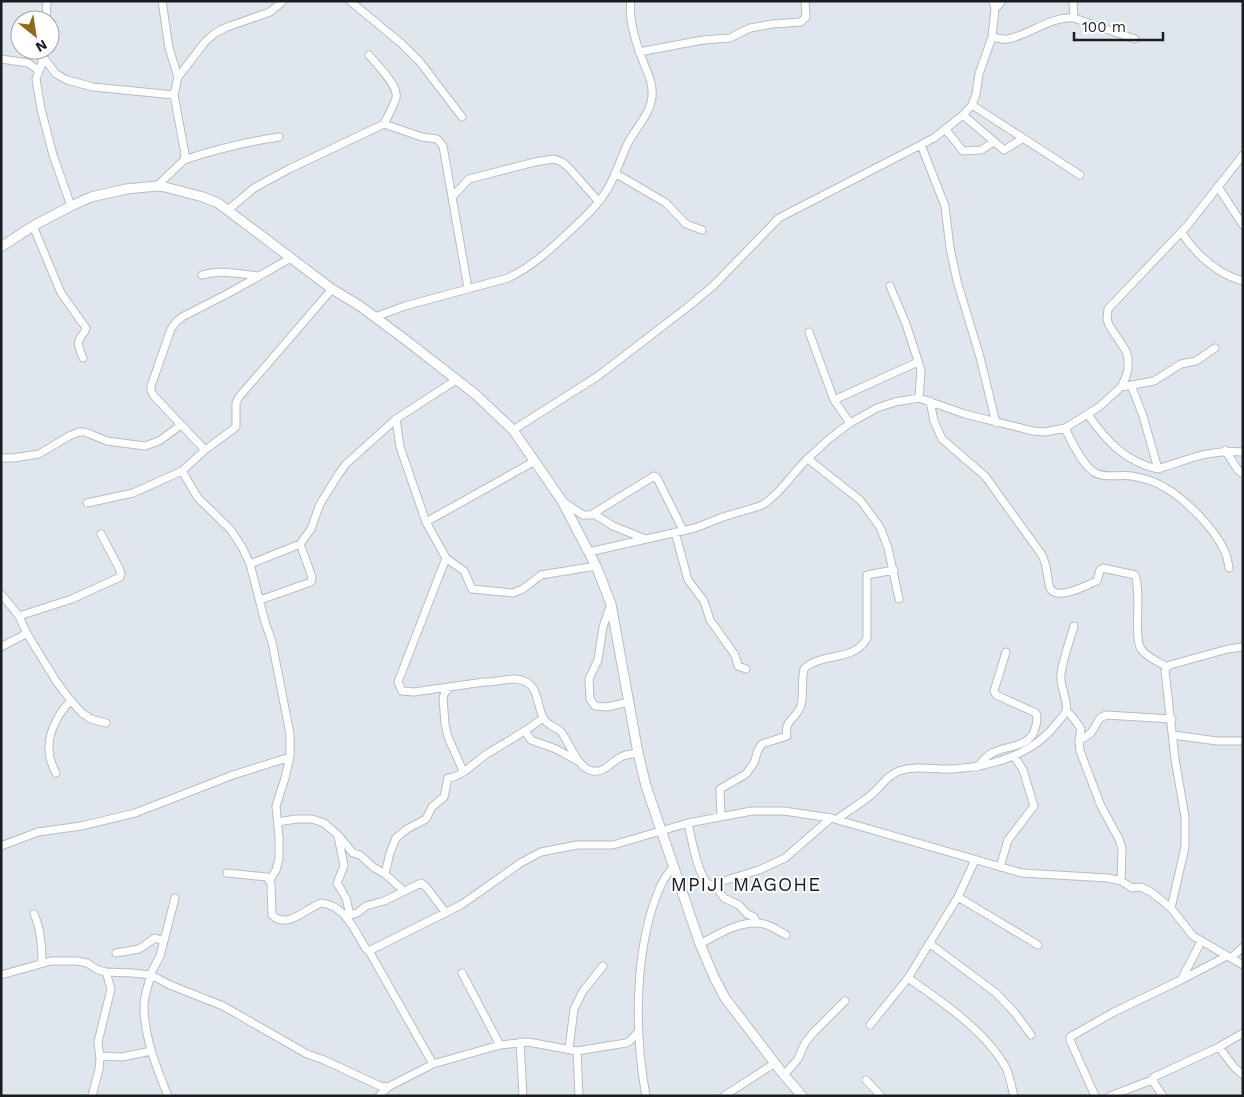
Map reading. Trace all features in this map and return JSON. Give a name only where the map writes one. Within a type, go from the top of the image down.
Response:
[{"type":"street","points":[[162,1],[169,48],[178,77]]},
{"type":"street","points":[[184,160],[185,154],[174,95],[178,77],[204,42],[215,33],[270,12],[283,1]]},
{"type":"street","points":[[350,1],[402,44],[420,62],[462,118]]},
{"type":"street","points":[[375,317],[405,306],[508,278],[534,264],[599,202],[616,173],[630,140],[647,114],[652,98],[652,88],[639,52],[633,28],[631,1]]},
{"type":"street","points":[[639,52],[703,40],[730,38],[750,28],[801,22],[806,17],[805,1]]},
{"type":"street","points":[[512,430],[598,376],[681,312],[713,286],[779,218],[921,145],[946,130],[963,116],[972,105],[979,74],[992,37],[994,5],[1002,1]]},
{"type":"street","points":[[1074,1],[1074,18]]},
{"type":"street","points":[[992,37],[1008,39],[1057,19],[1074,18],[1135,39]]},
{"type":"street","points":[[228,210],[254,188],[289,169],[384,124],[396,99],[397,92],[394,85],[369,55]]},
{"type":"street","points":[[1,59],[28,63],[38,70]]},
{"type":"street","points":[[41,60],[36,78],[41,109],[53,155],[71,206]]},
{"type":"street","points":[[47,60],[56,74],[67,80],[92,87],[174,95]]},
{"type":"street","points":[[972,105],[1080,176]]},
{"type":"street","points":[[963,116],[1006,151],[1022,139]]},
{"type":"street","points":[[384,124],[440,142],[452,196],[468,288]]},
{"type":"street","points":[[946,130],[963,151],[981,150],[994,142]]},
{"type":"street","points":[[157,186],[184,160],[222,147],[279,138]]},
{"type":"street","points":[[921,145],[945,206],[950,248],[957,282],[980,357],[996,422]]},
{"type":"street","points":[[589,552],[643,538],[695,528],[767,502],[829,439],[850,422],[887,404],[919,398],[965,414],[1033,431],[1045,432],[1064,428],[1088,415],[1121,387],[1128,370],[1126,351],[1107,319],[1108,309],[1181,232],[1243,154]]},
{"type":"street","points":[[452,196],[469,179],[554,159],[562,162],[569,168],[599,202]]},
{"type":"street","points":[[616,173],[666,204],[686,224],[702,230]]},
{"type":"street","points":[[3,243],[71,206],[91,197],[119,190],[157,186],[203,197],[228,210],[332,289],[375,317],[475,394],[512,430],[562,501],[596,566],[611,604],[638,753],[646,786],[700,944],[714,977],[725,998],[802,1096]]},
{"type":"street","points":[[1218,187],[1243,225]]},
{"type":"street","points":[[32,226],[61,293],[86,328],[78,342],[83,358]]},
{"type":"street","points":[[1181,232],[1201,257],[1223,272],[1243,281]]},
{"type":"street","points":[[205,450],[151,391],[151,386],[172,329],[182,317],[291,258]]},
{"type":"street","points":[[202,275],[222,271],[259,276]]},
{"type":"street","points":[[890,286],[906,324],[921,370],[919,398]]},
{"type":"street","points":[[87,503],[133,493],[182,471],[205,450],[236,427],[236,402],[239,397],[332,289]]},
{"type":"street","points":[[809,332],[834,400],[850,422]]},
{"type":"street","points":[[1121,387],[1154,382],[1180,364],[1196,361],[1215,348]]},
{"type":"street","points":[[834,400],[918,362]]},
{"type":"street","points":[[250,564],[300,544],[311,529],[320,504],[346,464],[396,420],[456,380]]},
{"type":"street","points":[[1131,385],[1143,416],[1158,469]]},
{"type":"street","points":[[930,401],[934,420],[942,439],[985,476],[1042,555],[1046,563],[1049,587],[1053,592],[1057,594],[1070,592],[1097,581],[1100,570],[1103,568],[1135,574],[1139,600],[1138,636],[1141,648],[1146,654],[1167,667],[1228,649],[1243,648]]},
{"type":"street","points":[[1088,415],[1114,447],[1141,464],[1158,469],[1188,458],[1225,450],[1243,452]]},
{"type":"street","points":[[396,420],[400,447],[426,522],[446,558],[464,571],[472,589],[513,592],[523,589],[541,575],[596,566]]},
{"type":"street","points":[[1,458],[39,454],[79,432],[85,432],[107,441],[145,446],[159,441],[181,425]]},
{"type":"street","points":[[1064,428],[1093,472],[1100,475],[1130,475],[1148,480],[1165,487],[1180,499],[1217,536],[1225,551],[1229,568]]},
{"type":"street","points":[[1225,450],[1238,470],[1243,474]]},
{"type":"street","points":[[808,459],[855,496],[880,527],[894,570],[899,599]]},
{"type":"street","points":[[426,522],[535,461]]},
{"type":"street","points":[[182,471],[198,498],[230,529],[250,564],[272,642],[290,734],[290,757],[276,806],[279,859],[276,870],[270,880],[271,910],[274,917],[283,920],[292,918],[321,903],[332,906],[348,916]]},
{"type":"street","points":[[562,501],[583,515],[594,514],[654,476],[683,530]]},
{"type":"street","points":[[594,514],[613,526],[643,538]]},
{"type":"street","points":[[675,532],[688,580],[704,602],[710,620],[735,654],[738,666],[746,669]]},
{"type":"street","points":[[19,616],[72,599],[120,577],[119,568],[101,534]]},
{"type":"street","points":[[260,600],[311,582],[312,577],[300,544]]},
{"type":"street","points":[[446,558],[398,682],[402,691],[406,693],[495,682],[510,678],[524,681],[533,688],[543,718],[562,733],[580,762]]},
{"type":"street","points":[[721,817],[720,789],[746,774],[754,763],[762,744],[787,736],[786,728],[789,721],[801,706],[804,669],[807,666],[855,651],[863,645],[867,638],[868,575],[894,570]]},
{"type":"street","points":[[1,594],[19,616],[26,632],[56,681],[71,700],[82,713],[91,719],[106,723]]},
{"type":"street","points":[[611,604],[604,627],[598,660],[589,679],[590,699],[596,706],[607,707],[629,702]]},
{"type":"street","points":[[688,822],[701,874],[707,884],[714,884],[759,870],[785,858],[834,819],[872,795],[890,776],[900,771],[911,768],[950,769],[977,767],[1014,756],[1036,743],[1052,730],[1066,710],[1066,703],[1060,684],[1074,626]]},
{"type":"street","points":[[1,647],[26,632]]},
{"type":"street","points":[[977,767],[989,754],[1024,743],[1030,740],[1034,734],[1038,717],[1036,713],[996,694],[994,691],[1006,652]]},
{"type":"street","points":[[1167,667],[1165,671],[1185,817],[1185,847],[1170,908]]},
{"type":"street","points":[[452,687],[445,692],[442,698],[445,724],[448,737],[463,771]]},
{"type":"street","points":[[56,773],[49,756],[49,740],[60,713],[71,700]]},
{"type":"street","points":[[1066,710],[1081,729],[1080,751],[1101,806],[1122,848],[1121,881]]},
{"type":"street","points":[[1079,741],[1091,733],[1100,718],[1106,715],[1172,719]]},
{"type":"street","points":[[384,874],[396,838],[407,829],[426,819],[432,807],[444,797],[448,778],[453,778],[543,718]]},
{"type":"street","points":[[526,731],[531,740],[556,749],[580,762],[590,771],[604,769],[624,755],[638,753]]},
{"type":"street","points":[[1173,735],[1217,741],[1243,741]]},
{"type":"street","points":[[1000,866],[1008,840],[1034,806],[1023,770],[1014,756]]},
{"type":"street","points":[[1,846],[38,832],[81,826],[135,814],[233,775],[290,757]]},
{"type":"street","points":[[369,951],[446,913],[482,891],[522,862],[541,852],[577,845],[613,845],[660,829],[688,822],[752,811],[784,811],[834,819],[1022,873],[1108,878],[1121,881],[1132,888],[1141,887],[1151,892],[1170,908],[1188,932],[1200,942],[1243,965]]},
{"type":"street","points":[[278,822],[296,818],[324,822],[355,854],[360,855],[373,868],[384,874],[404,891]]},
{"type":"street","points":[[338,835],[344,866],[338,883],[346,898],[348,916],[433,1064]]},
{"type":"street","points":[[870,1024],[908,978],[958,897],[975,860]]},
{"type":"street","points":[[646,1096],[637,1033],[639,991],[648,926],[662,883],[674,866]]},
{"type":"street","points":[[227,873],[260,876],[270,880]]},
{"type":"street","points":[[348,916],[357,913],[366,906],[384,901],[418,884],[424,884],[446,913]]},
{"type":"street","points":[[714,884],[724,898],[739,905],[746,914],[754,917],[757,923]]},
{"type":"street","points":[[958,897],[1038,945]]},
{"type":"street","points":[[168,1096],[151,1052],[144,1009],[151,975],[158,962],[175,898]]},
{"type":"street","points":[[34,914],[41,942],[42,963]]},
{"type":"street","points":[[700,944],[734,927],[757,923],[772,926],[786,935]]},
{"type":"street","points":[[116,953],[139,949],[155,938],[164,941]]},
{"type":"street","points":[[1181,980],[1200,942]]},
{"type":"street","points":[[929,943],[996,992],[1031,1035]]},
{"type":"street","points":[[1094,1096],[1070,1037],[1114,1012],[1229,957],[1243,947]]},
{"type":"street","points":[[1,975],[42,963],[78,961],[106,972],[151,975],[170,985],[223,1006],[306,1054],[324,1060],[380,1086],[388,1087]]},
{"type":"street","points":[[579,1096],[573,1050],[574,1009],[583,991],[603,966]]},
{"type":"street","points":[[92,1096],[98,1077],[100,1056],[98,1042],[112,989],[106,972]]},
{"type":"street","points":[[462,973],[500,1045]]},
{"type":"street","points":[[908,978],[940,1000],[985,1041],[1004,1065],[1014,1096]]},
{"type":"street","points":[[784,1075],[798,1059],[805,1043],[813,1033],[845,1001]]},
{"type":"street","points":[[380,1096],[388,1087],[433,1064],[500,1045],[520,1042],[573,1050],[626,1043],[637,1033]]},
{"type":"street","points":[[1110,1096],[1152,1080],[1243,1033]]},
{"type":"street","points":[[520,1042],[523,1096]]},
{"type":"street","points":[[1218,1047],[1243,1075]]},
{"type":"street","points":[[100,1056],[122,1057],[151,1052]]},
{"type":"street","points":[[724,1096],[776,1063]]},
{"type":"street","points":[[866,1080],[880,1096]]},
{"type":"street","points":[[1152,1080],[1163,1096]]},
{"type":"district","name":"MPIJI MAGOHE","points":[[746,884]]}]
